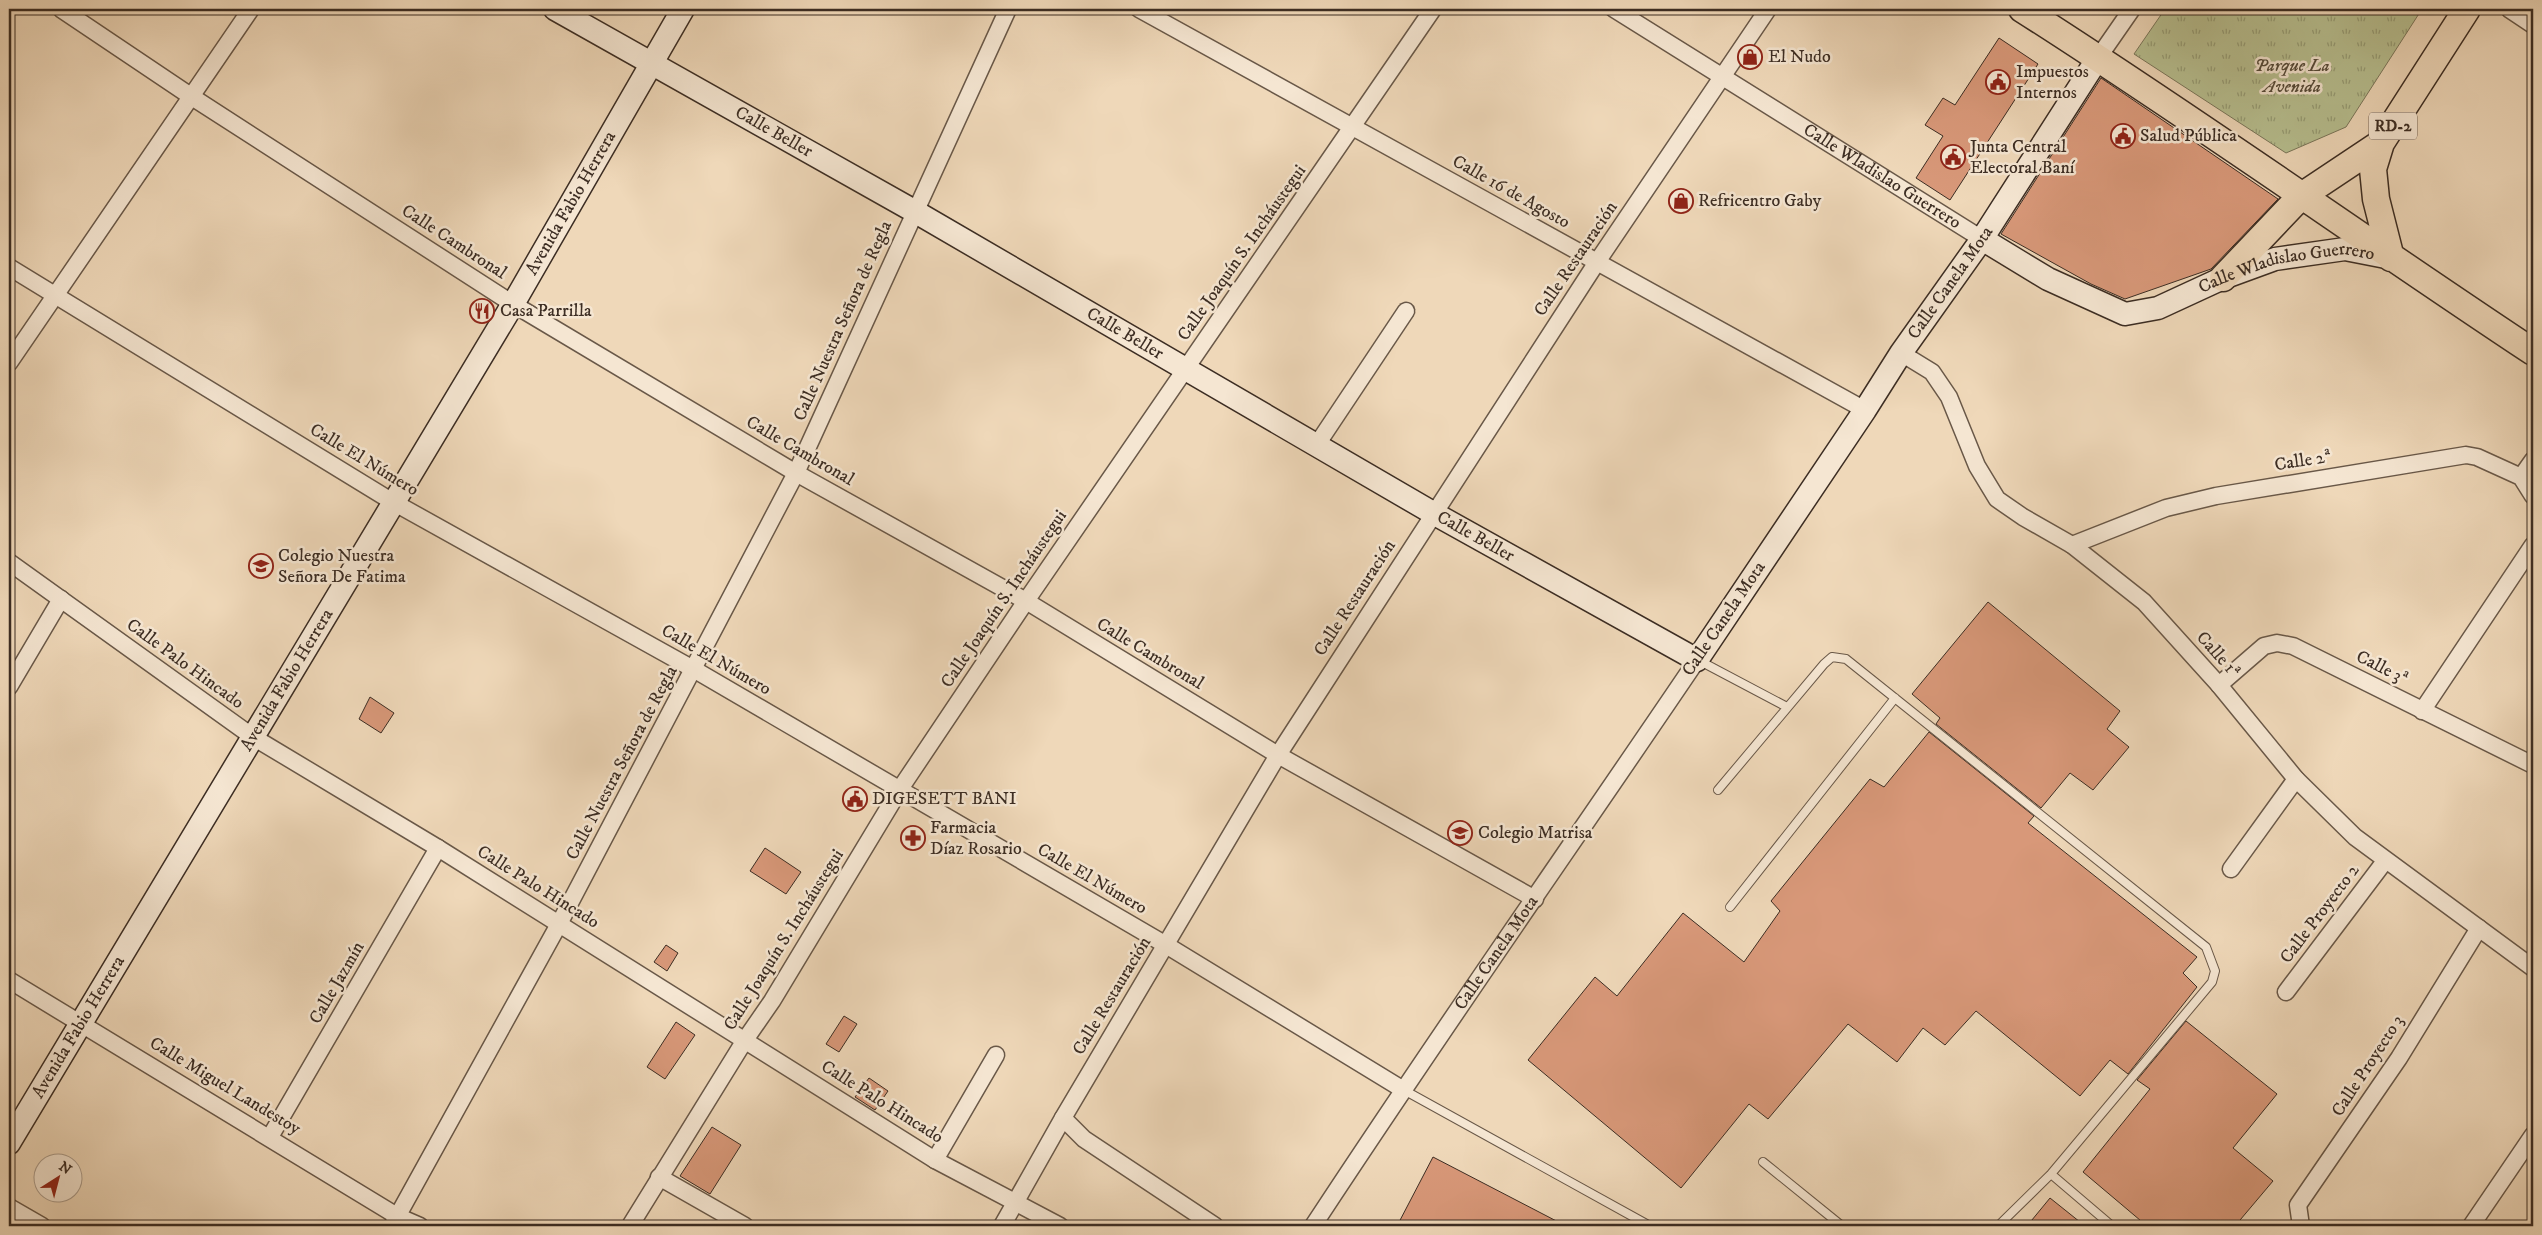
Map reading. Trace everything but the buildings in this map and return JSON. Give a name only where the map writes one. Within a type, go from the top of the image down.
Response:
[{"type":"main road","name":"Calle Beller","points":[[554,9],[914,211],[1185,371],[1433,513],[1697,660]]},
{"type":"main road","name":"Avenida Fabio Herrera","points":[[9,1143],[513,304],[683,9]]},
{"type":"main road","points":[[2022,9],[2098,58],[2391,258],[2533,352]]},
{"type":"main road","name":"RD-2","points":[[2391,258],[2376,199],[2373,169],[2382,143],[2467,9]]},
{"type":"main road","name":"Calle Canela Mota","points":[[1697,660],[1865,410],[1901,353],[1982,239],[2098,58]]},
{"type":"main road","points":[[2223,278],[2300,196],[2382,143]]},
{"type":"main road","name":"Calle Wladislao Guerrero","points":[[1982,239],[2048,279],[2125,314],[2158,308],[2223,278],[2275,259],[2345,249],[2391,258]]},
{"type":"street","name":"Calle Cambronal","points":[[61,9],[192,97],[513,304],[796,473],[1026,601],[1278,755],[1535,899]]},
{"type":"street","points":[[9,363],[251,9]]},
{"type":"street","name":"Calle Nuestra Señora de Regla","points":[[394,1221],[559,924],[695,670],[796,473],[914,211],[1008,9]]},
{"type":"street","name":"Calle 16 de Agosto","points":[[1138,9],[1865,410]]},
{"type":"street","name":"Calle Joaquín S. Incháustegui","points":[[630,1226],[744,1040],[772,1001],[900,789],[1026,601],[1433,9]]},
{"type":"street","name":"Calle Wladislao Guerrero","points":[[1614,9],[1982,239]]},
{"type":"street","name":"Calle Restauración","points":[[1002,1226],[1063,1118],[1278,755],[1597,262],[1768,9]]},
{"type":"street","name":"Calle Canela Mota","points":[[2098,58],[2132,9]]},
{"type":"street","points":[[2509,9],[2533,25]]},
{"type":"street","name":"Calle El Número","points":[[9,267],[393,502],[695,670],[900,789],[1166,945],[1402,1089]]},
{"type":"street","points":[[1316,446],[1406,311]]},
{"type":"street","name":"Calle 1ª","points":[[1901,353],[1932,372],[1943,389],[1977,466],[1997,499],[2022,517],[2072,545],[2144,602],[2219,685],[2296,779],[2355,837],[2533,968]]},
{"type":"street","name":"Calle 2ª","points":[[2072,545],[2166,508],[2216,496],[2455,456],[2477,457],[2521,477]]},
{"type":"street","points":[[2533,460],[2521,477],[2533,496]]},
{"type":"street","points":[[2422,711],[2533,545]]},
{"type":"street","name":"Calle Palo Hincado","points":[[9,562],[253,737],[438,848],[935,1160],[1060,1226]]},
{"type":"street","points":[[9,687],[61,599]]},
{"type":"street","name":"Calle 3ª","points":[[2219,685],[2264,646],[2277,643],[2293,646],[2533,765]]},
{"type":"street","name":"Calle Canela Mota","points":[[1313,1226],[1402,1089],[1535,899],[1697,660]]},
{"type":"street","points":[[2231,869],[2296,779]]},
{"type":"street","name":"Calle Jazmín","points":[[270,1137],[438,848]]},
{"type":"street","name":"Calle Proyecto 2","points":[[2286,992],[2385,860]]},
{"type":"street","name":"Calle Proyecto 3","points":[[2301,1226],[2298,1206],[2398,1058],[2479,928]]},
{"type":"street","name":"Calle Miguel Landestoy","points":[[9,980],[270,1137],[394,1221],[420,1226]]},
{"type":"street","points":[[935,1160],[996,1055]]},
{"type":"street","points":[[1063,1118],[1084,1139],[1215,1226]]},
{"type":"street","points":[[2471,1226],[2533,1135]]},
{"type":"street","points":[[659,1178],[746,1226]]},
{"type":"street","points":[[9,1207],[42,1226]]},
{"type":"lane","points":[[1718,790],[1832,657],[1846,659],[2206,947],[2215,971],[2212,982],[2051,1174],[1998,1226]]},
{"type":"lane","points":[[1697,660],[1787,708]]},
{"type":"lane","points":[[1730,906],[1895,698]]},
{"type":"lane","points":[[1402,1089],[1650,1226]]},
{"type":"lane","points":[[1763,1162],[1842,1226]]},
{"type":"lane","points":[[2051,1174],[2112,1226]]},
{"type":"green space","name":"Parque La Avenida","points":[[2165,9],[2422,9],[2346,127],[2286,153],[2134,54]]},
{"type":"place","name":"El Nudo","points":[[1750,57]]},
{"type":"place","name":"Impuestos Internos","points":[[1998,82]]},
{"type":"place","name":"Salud Pública","points":[[2123,136]]},
{"type":"place","name":"Junta Central Electoral Baní","points":[[1953,157]]},
{"type":"place","name":"Refricentro Gaby","points":[[1681,201]]},
{"type":"place","name":"Casa Parrilla","points":[[482,311]]},
{"type":"place","name":"Colegio Nuestra Señora De Fatima","points":[[261,566]]},
{"type":"place","name":"DIGESETT BANI","points":[[855,799]]},
{"type":"place","name":"Colegio Matrisa","points":[[1460,833]]},
{"type":"place","name":"Farmacia Díaz Rosario","points":[[913,838]]}]
